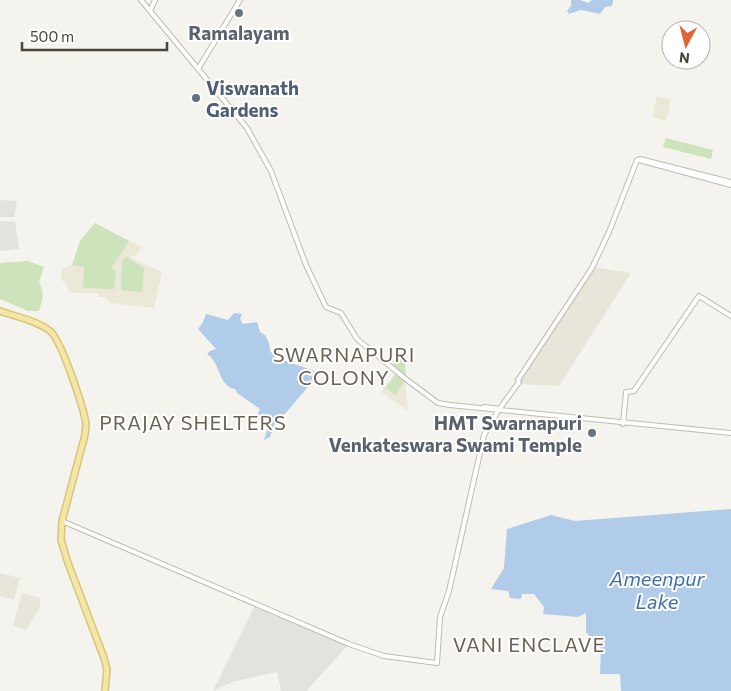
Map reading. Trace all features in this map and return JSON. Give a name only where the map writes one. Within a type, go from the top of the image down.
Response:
[{"type":"main road","points":[[0,312],[51,331],[57,340],[83,412],[86,429],[61,521],[61,540],[71,574],[102,659],[104,691]]},
{"type":"street","points":[[141,0],[240,119],[264,157],[275,180],[306,265],[326,307],[341,313],[358,339],[438,404],[731,432]]},
{"type":"street","points":[[150,10],[155,0]]},
{"type":"street","points":[[198,69],[239,0]]},
{"type":"street","points":[[61,521],[349,644],[384,656],[437,663],[440,617],[484,435],[498,410],[592,268],[609,232],[637,160],[640,158],[731,183]]},
{"type":"street","points":[[623,422],[626,392],[634,391],[700,295],[731,316]]},
{"type":"shaded area","points":[[657,96],[671,100],[666,121],[652,117]]},
{"type":"shaded area","points":[[0,200],[17,201],[14,217],[0,217]]},
{"type":"shaded area","points":[[0,221],[15,222],[19,249],[0,251]]},
{"type":"shaded area","points":[[95,223],[141,247],[138,254],[130,257],[162,272],[154,308],[111,303],[104,297],[99,297],[99,293],[73,293],[69,291],[61,279],[62,269],[72,265],[80,241]]},
{"type":"shaded area","points":[[594,267],[631,273],[559,386],[521,384],[521,380]]},
{"type":"shaded area","points":[[396,372],[405,380],[408,411],[381,392]]},
{"type":"shaded area","points":[[0,573],[20,578],[14,600],[0,596]]},
{"type":"shaded area","points":[[22,593],[40,598],[40,608],[26,630],[13,626]]},
{"type":"shaded area","points":[[255,605],[349,644],[306,691],[281,691],[277,672],[232,682],[213,691]]},
{"type":"green space","points":[[666,138],[713,150],[711,159],[663,147]]},
{"type":"green space","points":[[95,223],[129,241],[111,269],[116,271],[114,289],[83,288],[84,267],[72,265],[80,241]]},
{"type":"green space","points":[[126,257],[144,268],[142,292],[121,290],[122,261]]},
{"type":"green space","points":[[28,261],[44,267],[39,282],[43,296],[39,311],[28,311],[0,299],[0,263]]},
{"type":"green space","points":[[401,355],[405,355],[406,377],[392,365]]},
{"type":"green space","points":[[396,374],[405,381],[395,395],[386,388]]},
{"type":"water","points":[[571,0],[580,0],[588,3],[592,0],[613,0],[612,6],[605,7],[600,14],[581,10],[569,14],[567,11],[571,6]]},
{"type":"water","points":[[234,313],[242,314],[240,319],[243,324],[257,322],[260,332],[265,335],[269,343],[270,351],[277,358],[320,373],[283,416],[276,421],[270,437],[264,440],[271,419],[269,416],[266,420],[259,419],[258,413],[260,409],[237,393],[235,389],[225,384],[212,358],[207,354],[216,349],[198,329],[206,314],[228,320]]},
{"type":"water","name":"Ameenpur Lake","points":[[731,509],[731,691],[621,691],[620,674],[600,674],[601,649],[586,632],[586,613],[578,617],[543,614],[544,607],[534,594],[522,594],[521,599],[510,598],[508,591],[491,589],[504,568],[507,529],[551,515],[575,521]]},
{"type":"place","name":"Ramalayam","points":[[239,13]]},
{"type":"place","name":"Viswanath Gardens","points":[[196,98]]},
{"type":"place","name":"HMT Swarnapuri Venkateswara Swami Temple","points":[[592,433]]},
{"type":"district","name":"SWARNAPURI COLONY","points":[[344,366]]},
{"type":"district","name":"PRAJAY SHELTERS","points":[[193,422]]},
{"type":"district","name":"VANI ENCLAVE","points":[[529,644]]}]
